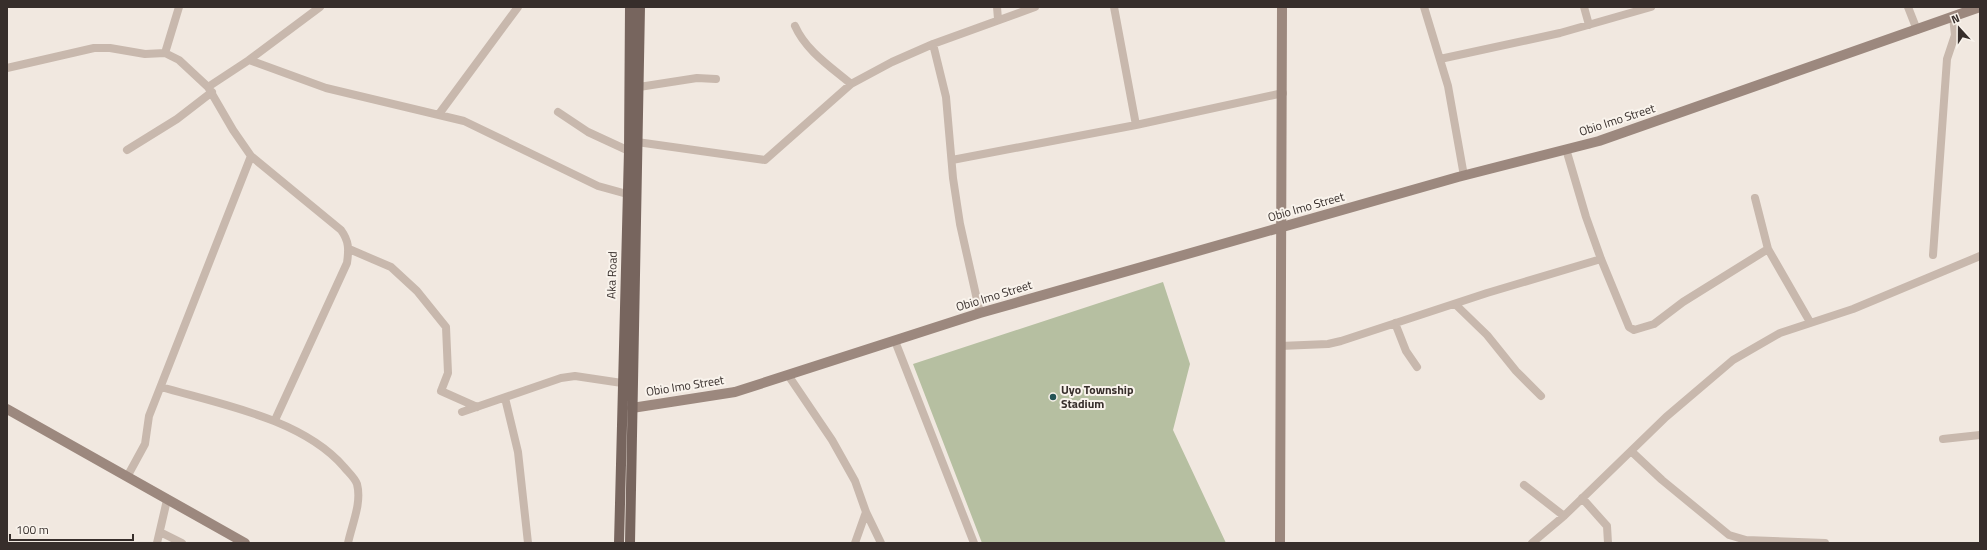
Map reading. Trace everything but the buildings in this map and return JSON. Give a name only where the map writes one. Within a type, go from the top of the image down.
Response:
[{"type":"main road","name":"Aka Road","points":[[619,543],[629,151],[630,7]]},
{"type":"main road","name":"Aka Road","points":[[630,543],[640,7]]},
{"type":"street","points":[[165,53],[179,7]]},
{"type":"street","points":[[127,150],[177,119],[210,90],[320,7]]},
{"type":"street","points":[[439,114],[518,7]]},
{"type":"street","points":[[997,7],[998,19]]},
{"type":"street","points":[[637,142],[765,160],[851,84],[892,62],[933,44],[998,19],[1035,7]]},
{"type":"street","points":[[1114,7],[1136,125]]},
{"type":"street","points":[[1280,543],[1280,228],[1283,93],[1282,7]]},
{"type":"street","points":[[1424,7],[1440,59],[1452,108],[1464,176]]},
{"type":"street","points":[[1584,7],[1589,25]]},
{"type":"street","points":[[1440,59],[1552,35],[1651,7]]},
{"type":"street","points":[[1908,7],[1917,30]]},
{"type":"street","name":"Obio Imo Street","points":[[632,408],[735,392],[980,313],[1464,176],[1599,140],[1980,7]]},
{"type":"street","points":[[1933,255],[1947,59],[1956,31],[1953,17]]},
{"type":"street","points":[[795,26],[800,38],[851,84]]},
{"type":"street","points":[[933,44],[946,97],[960,224],[980,313]]},
{"type":"street","points":[[7,67],[94,48],[110,48],[145,54],[165,53],[179,60],[210,90],[232,130],[251,156],[341,230],[346,237],[349,249],[347,263],[274,420]]},
{"type":"street","points":[[249,60],[326,88],[464,121],[598,186],[627,194]]},
{"type":"street","points":[[639,87],[697,78],[716,79]]},
{"type":"street","points":[[952,160],[1136,125],[1283,93]]},
{"type":"street","points":[[558,112],[588,132],[629,151]]},
{"type":"street","points":[[1566,149],[1586,217],[1601,259],[1629,326],[1634,330],[1654,324],[1683,302],[1768,249]]},
{"type":"street","points":[[127,478],[144,444],[149,416],[251,156]]},
{"type":"street","points":[[1755,198],[1768,249],[1810,322]]},
{"type":"street","points":[[349,249],[391,267],[417,291],[446,327],[448,373],[441,391],[477,407]]},
{"type":"street","points":[[1532,543],[1564,516],[1666,417],[1733,360],[1780,333],[1853,308],[1980,256]]},
{"type":"street","points":[[1280,346],[1328,344],[1601,259]]},
{"type":"street","points":[[1455,304],[1488,335],[1516,371],[1541,396]]},
{"type":"street","points":[[1395,323],[1406,351],[1417,367]]},
{"type":"street","points":[[895,341],[974,543]]},
{"type":"street","points":[[788,375],[832,440],[855,481],[866,512],[881,543]]},
{"type":"street","points":[[462,412],[562,378],[575,376],[622,383]]},
{"type":"street","points":[[161,387],[274,420],[310,439],[336,458],[356,482],[359,496],[348,543]]},
{"type":"street","points":[[505,398],[518,452],[528,543]]},
{"type":"street","points":[[7,409],[127,478],[245,543]]},
{"type":"street","points":[[1943,439],[1980,435]]},
{"type":"street","points":[[1631,451],[1662,480],[1729,535],[1746,540],[1825,543]]},
{"type":"street","points":[[1524,485],[1564,516]]},
{"type":"street","points":[[1582,498],[1606,526],[1608,543]]},
{"type":"street","points":[[157,543],[167,500]]},
{"type":"street","points":[[855,543],[866,512]]},
{"type":"street","points":[[160,532],[182,543]]},
{"type":"green space","name":"Uyo Township Stadium","points":[[1163,282],[1190,364],[1173,430],[1226,543],[982,543],[913,364]]},
{"type":"place","name":"Uyo Township Stadium","points":[[1053,397]]}]
